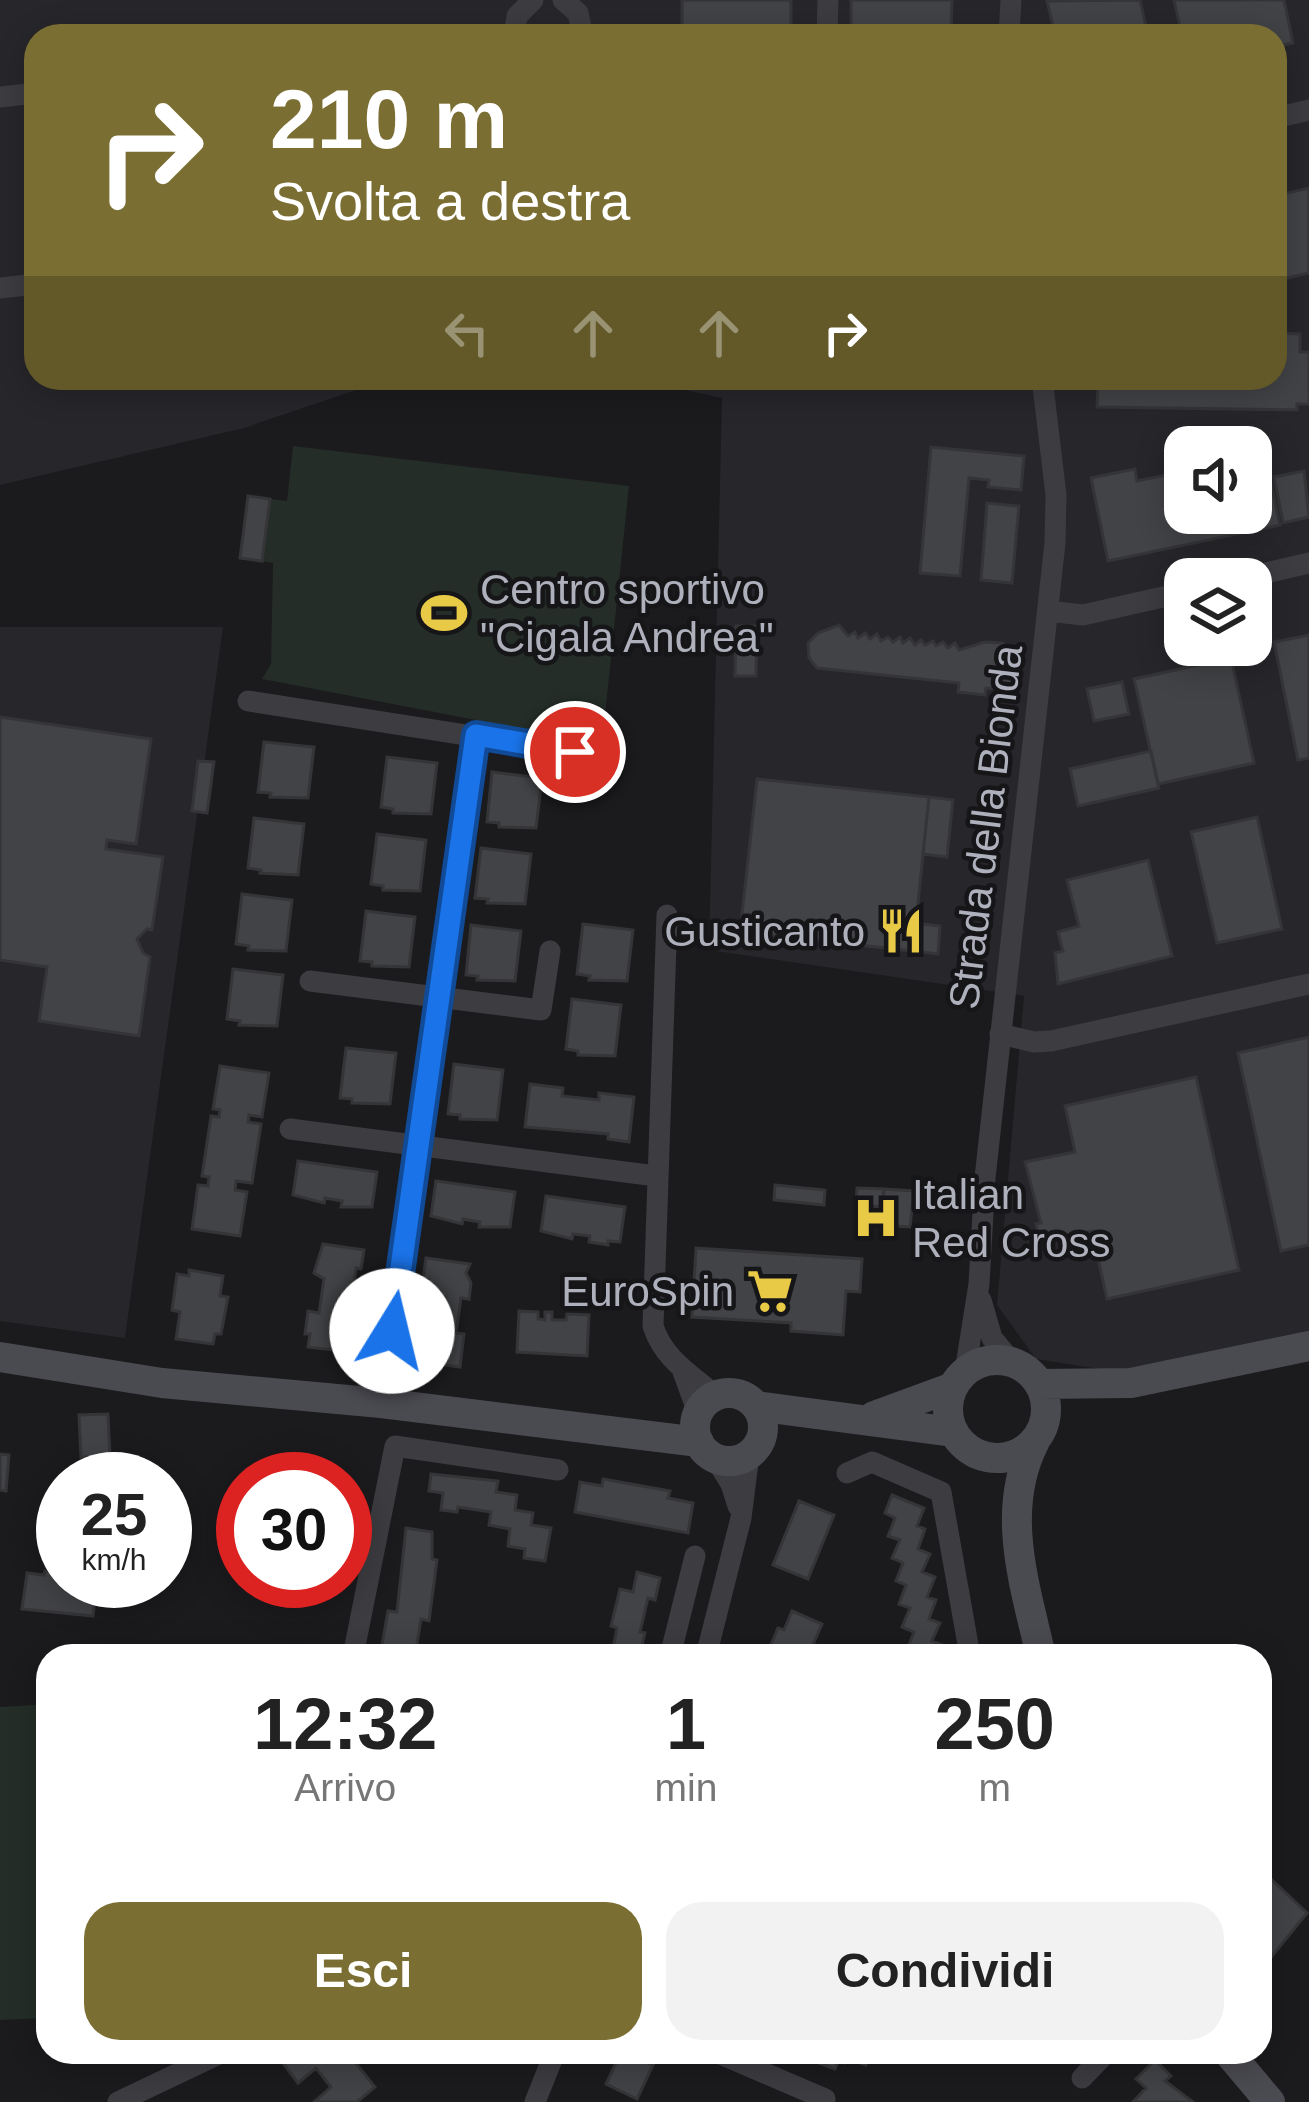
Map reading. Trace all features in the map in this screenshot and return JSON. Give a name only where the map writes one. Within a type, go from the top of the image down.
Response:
[{"type":"street","points":[[516,24],[517,16],[533,0]]},
{"type":"street","points":[[563,0],[578,13],[580,24]]},
{"type":"street","name":"Strada della Bionda","points":[[959,1379],[979,1284],[1000,1034],[1048,610],[1056,495],[1043,390]]},
{"type":"street","points":[[1272,572],[1309,563]]},
{"type":"street","points":[[1048,610],[1083,615],[1164,597]]},
{"type":"street","points":[[248,701],[575,752]]},
{"type":"street","points":[[381,1403],[476,735]]},
{"type":"street","points":[[667,915],[653,1327],[683,1372],[742,1518]]},
{"type":"street","points":[[310,981],[541,1010],[550,951]]},
{"type":"street","points":[[1000,1034],[1051,1041],[1309,984]]},
{"type":"street","points":[[290,1130],[656,1176]]},
{"type":"street","name":"Strada della Bionda","points":[[979,1284],[985,1324],[1012,1362]]},
{"type":"street","points":[[959,1379],[949,1417],[953,1432],[983,1456],[1011,1456],[1084,1403],[1131,1384],[1309,1346]]},
{"type":"street","points":[[0,1357],[162,1383],[381,1403],[647,1436],[705,1425],[740,1395],[755,1406],[763,1423],[709,1644]]},
{"type":"street","points":[[705,1425],[732,1461],[755,1448],[920,1402],[996,1360],[1012,1362],[1032,1374],[1046,1412],[1023,1464],[1016,1499],[1017,1538],[1039,1644]]},
{"type":"street","points":[[1039,1384],[1131,1384]]},
{"type":"street","points":[[755,1406],[953,1432]]},
{"type":"street","points":[[355,1644],[395,1447],[558,1470]]},
{"type":"street","points":[[983,1456],[1017,1538]]},
{"type":"street","points":[[847,1473],[872,1462],[941,1492],[968,1644]]},
{"type":"street","points":[[673,1644],[695,1556]]},
{"type":"street","points":[[118,2102],[198,2064]]},
{"type":"street","points":[[535,2102],[550,2064]]},
{"type":"street","points":[[744,2064],[825,2099]]},
{"type":"street","points":[[1082,2078],[1095,2064]]},
{"type":"street","points":[[1238,2064],[1270,2102]]},
{"type":"shaded area","points":[[0,0],[1309,0],[1309,1331],[1125,1373],[1036,1359],[997,1305],[1024,996],[709,950],[722,398],[685,390],[1287,390],[1287,24],[24,24],[24,390],[356,390],[244,428],[0,485]]},
{"type":"shaded area","name":"Centro sportivo \"Cigala Andrea\"","points":[[293,446],[629,486],[602,744],[262,679],[271,664],[273,563],[240,558],[248,496],[287,501]]},
{"type":"shaded area","points":[[0,627],[223,627],[125,1338],[0,1321]]},
{"type":"shaded area","points":[[36,1705],[36,2018],[0,2020],[0,1707]]},
{"type":"building","points":[[682,0],[791,0],[791,24],[682,24]]},
{"type":"building","points":[[851,0],[952,0],[951,24],[851,24]]},
{"type":"building","points":[[1140,0],[1145,24],[1052,24],[1047,1]]},
{"type":"building","points":[[1174,0],[1284,0],[1293,43],[1287,44],[1287,24],[1179,24]]},
{"type":"building","points":[[1309,188],[1309,273],[1287,278],[1287,193]]},
{"type":"building","points":[[1287,333],[1300,334],[1300,352],[1309,352],[1309,404],[1297,404],[1297,410],[1097,407],[1098,390],[1287,390]]},
{"type":"building","points":[[931,447],[1024,456],[1021,490],[988,487],[989,480],[969,478],[960,576],[920,573]]},
{"type":"building","points":[[1135,469],[1137,481],[1164,475],[1164,534],[1237,534],[1108,561],[1091,478]]},
{"type":"building","points":[[1304,471],[1309,517],[1283,523],[1274,477]]},
{"type":"building","points":[[1272,488],[1280,525],[1272,527]]},
{"type":"building","points":[[248,496],[270,499],[262,561],[240,558]]},
{"type":"building","points":[[987,503],[1019,506],[1012,583],[981,580]]},
{"type":"building","points":[[839,625],[848,636],[855,632],[858,638],[865,633],[870,639],[877,634],[881,641],[900,637],[903,643],[910,638],[915,645],[933,641],[948,648],[955,643],[959,650],[985,642],[1002,643],[1017,654],[1014,684],[1008,690],[986,688],[985,695],[958,692],[959,683],[817,668],[809,658],[808,643],[818,633]]},
{"type":"building","points":[[736,626],[757,626],[756,676],[735,676]]},
{"type":"building","points":[[1309,635],[1309,758],[1298,760],[1274,642]]},
{"type":"building","points":[[1194,666],[1233,666],[1254,763],[1158,784],[1134,679]]},
{"type":"building","points":[[1122,682],[1129,714],[1094,721],[1087,689]]},
{"type":"building","points":[[0,717],[151,739],[136,844],[107,840],[106,849],[163,857],[152,930],[137,939],[150,957],[139,1036],[39,1021],[47,967],[0,960]]},
{"type":"building","points":[[264,742],[314,747],[308,798],[258,792]]},
{"type":"building","points":[[1151,751],[1159,788],[1078,806],[1070,769]]},
{"type":"building","points":[[387,757],[437,763],[431,814],[393,813],[381,807]]},
{"type":"building","points":[[198,761],[214,762],[207,813],[192,811]]},
{"type":"building","points":[[492,772],[542,778],[536,828],[487,822]]},
{"type":"building","points":[[757,779],[929,797],[913,951],[740,932]]},
{"type":"building","points":[[929,797],[953,800],[947,857],[923,854]]},
{"type":"building","points":[[1257,817],[1282,929],[1217,943],[1191,832]]},
{"type":"building","points":[[254,818],[304,824],[298,875],[248,868]]},
{"type":"building","points":[[377,834],[426,840],[420,891],[383,890],[371,884]]},
{"type":"building","points":[[481,848],[531,854],[525,904],[475,898]]},
{"type":"building","points":[[1148,860],[1172,956],[1058,984],[1055,953],[1063,951],[1058,932],[1079,926],[1067,880]]},
{"type":"building","points":[[242,894],[292,900],[286,951],[248,950],[249,946],[236,944]]},
{"type":"building","points":[[366,911],[415,917],[409,967],[360,961]]},
{"type":"building","points":[[916,923],[940,926],[938,954],[913,951]]},
{"type":"building","points":[[583,924],[633,930],[627,981],[589,980],[590,976],[577,974]]},
{"type":"building","points":[[471,925],[521,931],[515,981],[477,980],[478,976],[466,975]]},
{"type":"building","points":[[233,969],[283,975],[277,1026],[239,1025],[240,1021],[227,1019]]},
{"type":"building","points":[[572,999],[621,1005],[615,1056],[578,1055],[566,1049]]},
{"type":"building","points":[[1309,1037],[1309,1245],[1281,1251],[1238,1053]]},
{"type":"building","points":[[346,1048],[396,1053],[390,1104],[340,1098]]},
{"type":"building","points":[[454,1064],[503,1070],[497,1120],[448,1114]]},
{"type":"building","points":[[220,1066],[269,1073],[262,1117],[249,1115],[248,1122],[261,1124],[252,1183],[236,1181],[235,1190],[247,1192],[240,1236],[192,1229],[198,1185],[208,1186],[209,1177],[202,1176],[211,1116],[219,1117],[220,1110],[213,1109]]},
{"type":"building","points":[[1196,1077],[1239,1270],[1107,1299],[1092,1231],[1040,1242],[1036,1224],[1041,1223],[1025,1162],[1075,1152],[1065,1106]]},
{"type":"building","points":[[530,1084],[563,1088],[562,1096],[634,1097],[629,1142],[608,1139],[608,1134],[525,1127]]},
{"type":"building","points":[[298,1161],[377,1172],[372,1207],[341,1207],[342,1201],[325,1198],[324,1203],[293,1195]]},
{"type":"building","points":[[436,1181],[515,1192],[510,1227],[479,1227],[480,1222],[463,1219],[462,1224],[431,1216]]},
{"type":"building","points":[[775,1185],[825,1190],[824,1205],[774,1200]]},
{"type":"building","points":[[857,1188],[884,1189],[883,1207],[856,1205]]},
{"type":"building","points":[[884,1189],[914,1191],[910,1227],[881,1225]]},
{"type":"building","points":[[546,1196],[625,1207],[620,1242],[608,1241],[608,1245],[589,1242],[590,1236],[573,1234],[572,1239],[541,1231]]},
{"type":"building","points":[[323,1244],[364,1250],[361,1269],[356,1268],[354,1284],[360,1284],[350,1352],[308,1347],[308,1311],[319,1313],[324,1279],[314,1273]]},
{"type":"building","name":"EuroSpin","points":[[696,1248],[862,1259],[860,1292],[846,1291],[843,1335],[791,1331],[791,1323],[692,1317]]},
{"type":"building","points":[[426,1258],[470,1264],[466,1273],[471,1283],[469,1299],[461,1298],[456,1333],[464,1334],[460,1367],[414,1361],[428,1280],[423,1280]]},
{"type":"building","points":[[189,1270],[223,1276],[220,1296],[228,1297],[221,1334],[215,1334],[213,1344],[176,1339],[180,1312],[172,1310],[177,1274],[189,1276]]},
{"type":"building","points":[[519,1311],[538,1312],[538,1319],[545,1320],[545,1312],[552,1312],[552,1320],[566,1320],[567,1314],[589,1315],[587,1356],[517,1352]]},
{"type":"building","points":[[108,1414],[110,1452],[81,1452],[79,1415]]},
{"type":"building","points":[[0,1454],[9,1455],[6,1491],[0,1490]]},
{"type":"building","points":[[431,1474],[498,1481],[496,1492],[517,1495],[515,1510],[533,1513],[531,1525],[551,1528],[545,1561],[524,1558],[525,1549],[508,1546],[510,1529],[489,1525],[491,1512],[458,1507],[457,1512],[441,1510],[443,1493],[429,1491]]},
{"type":"building","points":[[603,1479],[670,1491],[668,1498],[693,1503],[688,1533],[575,1512],[580,1482],[602,1486]]},
{"type":"building","points":[[892,1495],[924,1508],[917,1526],[925,1529],[918,1549],[930,1554],[922,1572],[935,1577],[927,1597],[936,1600],[929,1619],[940,1623],[932,1641],[940,1644],[909,1644],[914,1632],[902,1627],[910,1608],[899,1604],[906,1585],[896,1581],[903,1563],[892,1558],[900,1540],[888,1536],[895,1518],[885,1513]]},
{"type":"building","points":[[799,1501],[834,1515],[808,1579],[773,1565]]},
{"type":"building","points":[[406,1528],[432,1532],[432,1559],[437,1560],[429,1621],[421,1619],[417,1644],[382,1644],[388,1611],[397,1612]]},
{"type":"building","points":[[637,1572],[660,1578],[655,1600],[648,1598],[640,1632],[645,1633],[642,1644],[614,1644],[617,1628],[611,1626],[620,1589],[633,1592]]},
{"type":"building","points":[[27,1573],[36,1574],[36,1608],[94,1608],[93,1616],[22,1609]]},
{"type":"building","points":[[792,1611],[822,1624],[813,1644],[771,1644],[778,1628],[784,1630]]},
{"type":"building","points":[[1272,1880],[1307,1913],[1272,1956]]},
{"type":"building","points":[[284,2064],[357,2064],[375,2087],[357,2102],[314,2102],[331,2087],[316,2068],[298,2083]]},
{"type":"building","points":[[615,2064],[653,2065],[637,2099],[606,2084]]},
{"type":"building","points":[[1151,2064],[1159,2064],[1171,2076],[1165,2081],[1193,2102],[1133,2102],[1146,2088],[1136,2079]]},
{"type":"place","name":"Centro sportivo \"Cigala Andrea\"","points":[[444,613]]},
{"type":"place","name":"Gusticanto","points":[[901,931]]},
{"type":"place","name":"Italian Red Cross","points":[[876,1218]]},
{"type":"place","name":"EuroSpin","points":[[770,1291]]},
{"type":"route","points":[[392,1331],[476,735],[575,752]]}]
